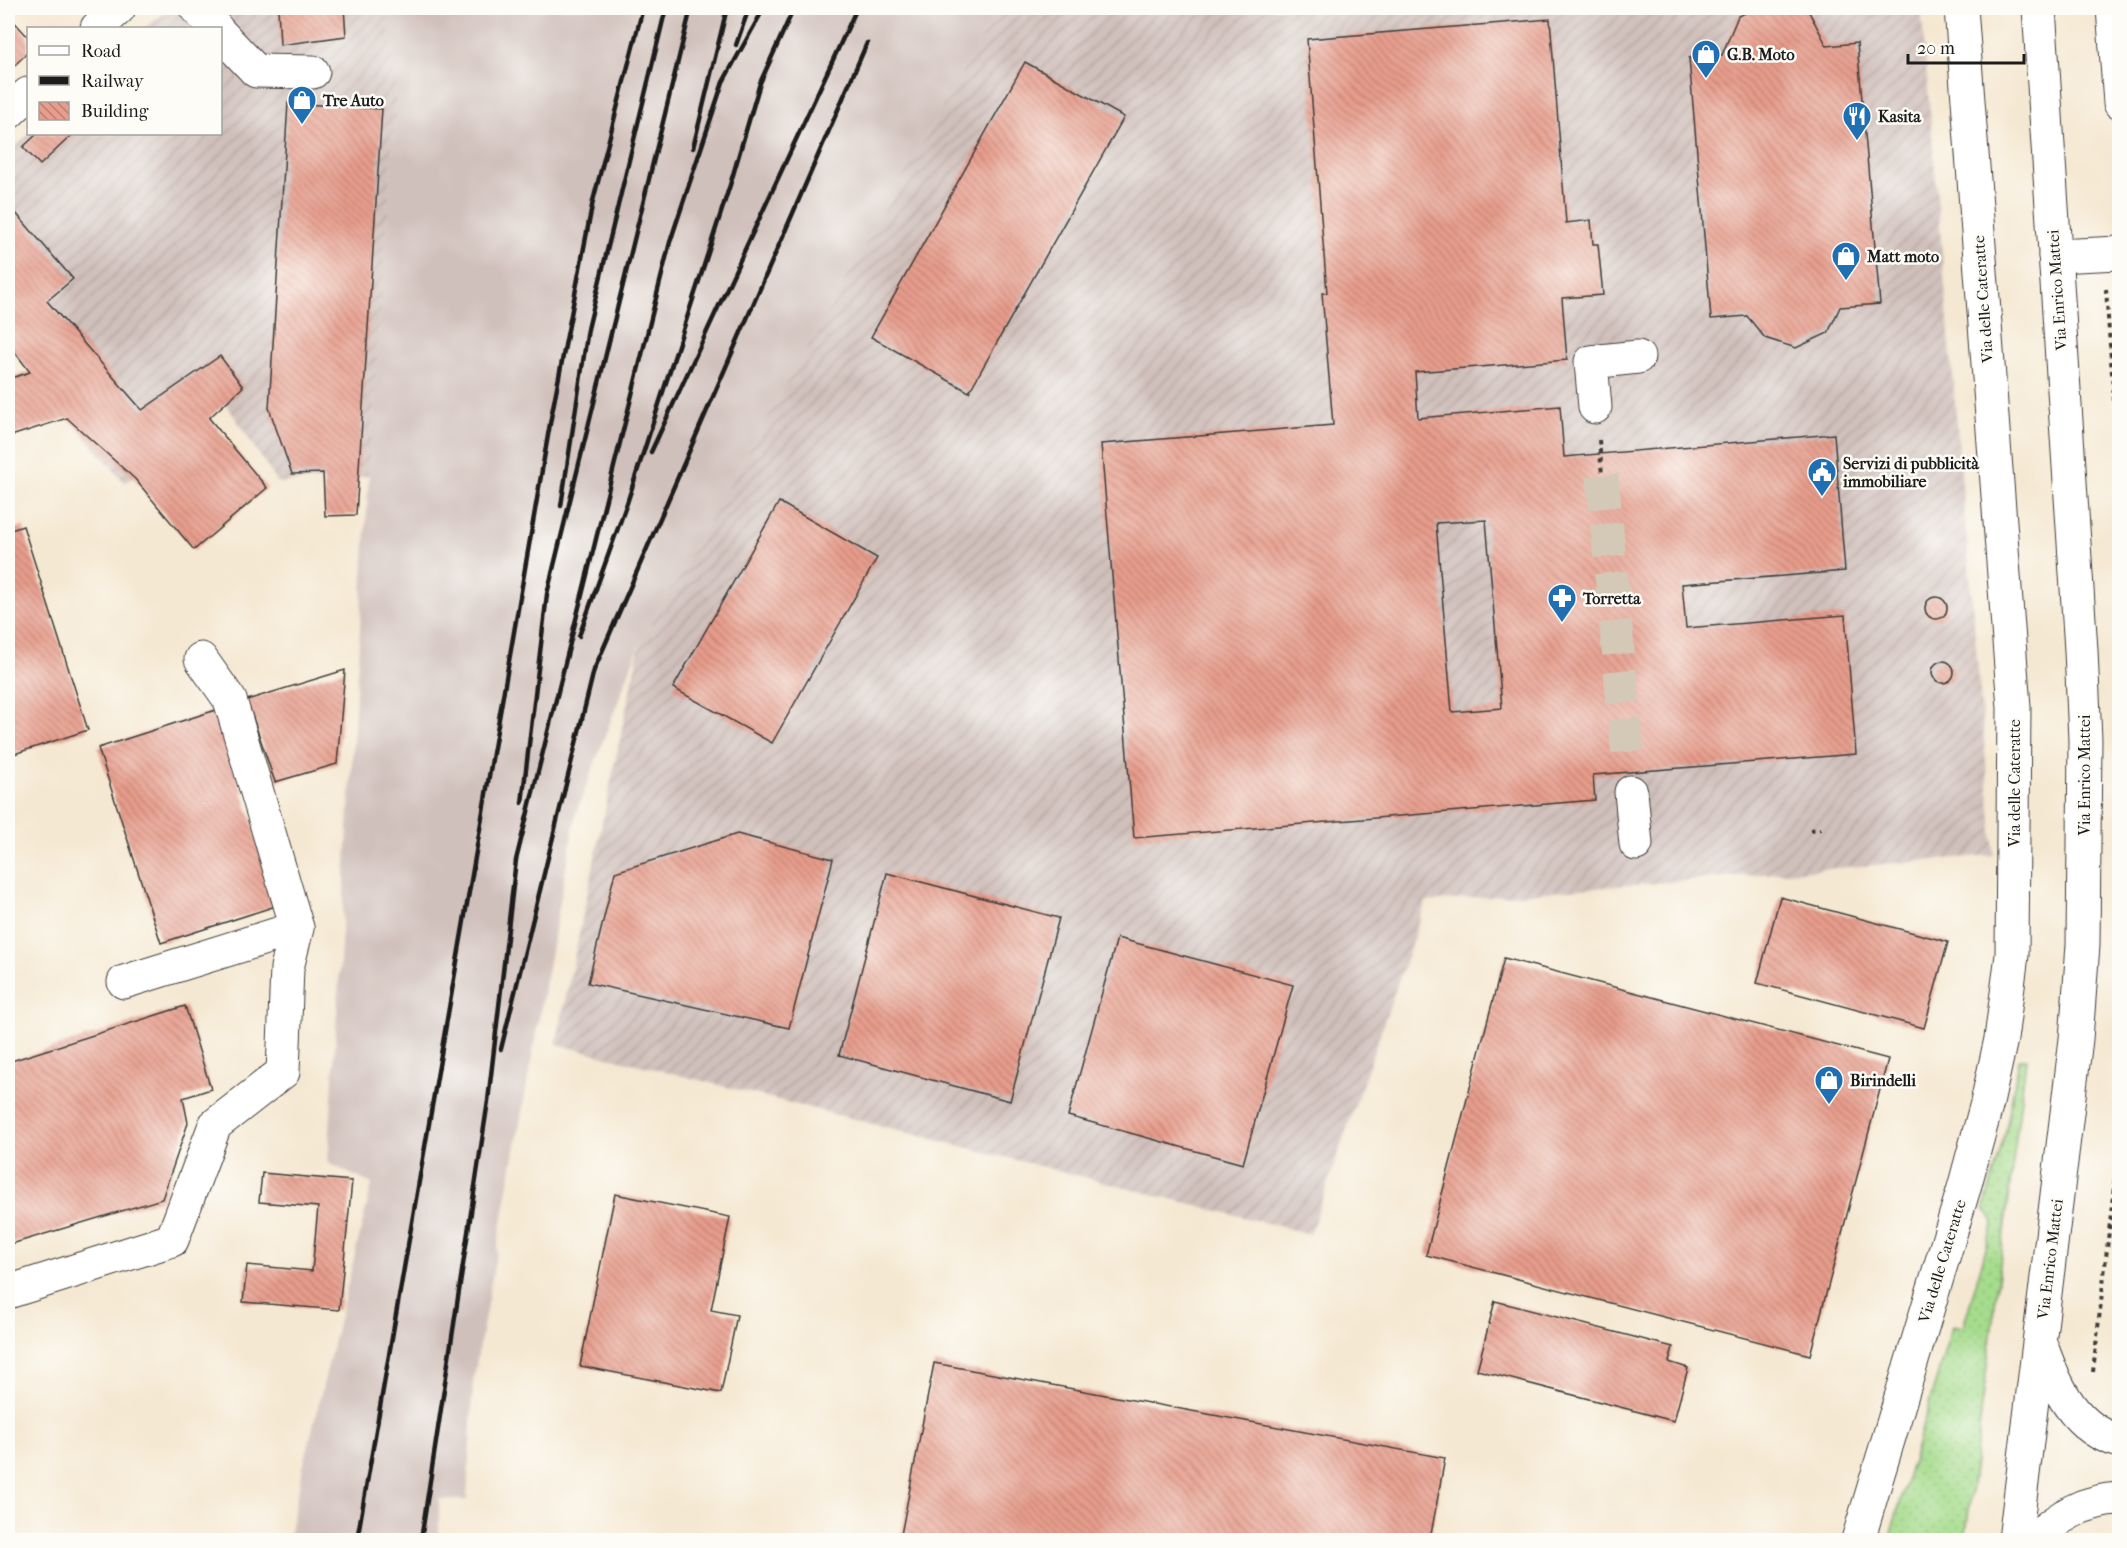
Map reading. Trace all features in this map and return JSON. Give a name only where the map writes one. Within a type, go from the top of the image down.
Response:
[{"type":"street","points":[[98,27],[119,8]]},
{"type":"street","points":[[196,8],[215,27]]},
{"type":"street","name":"Via delle Cateratte","points":[[1858,1540],[1987,1104],[2001,1040],[2012,955],[2013,707],[1961,8]]},
{"type":"street","name":"Via Enrico Mattei","points":[[2014,1540],[2076,1039],[2083,945],[2085,844],[2084,697],[2039,8]]},
{"type":"street","points":[[2112,8],[2120,103]]},
{"type":"street","points":[[222,35],[256,71],[313,72]]},
{"type":"street","points":[[8,113],[27,95]]},
{"type":"street","points":[[2055,256],[2111,253]]},
{"type":"street","points":[[1595,407],[1592,362],[1638,357]]},
{"type":"street","points":[[8,1292],[171,1240],[214,1125],[283,1072],[287,968],[297,928],[230,700],[201,659]]},
{"type":"street","points":[[1631,792],[1636,844]]},
{"type":"street","points":[[124,982],[297,928]]},
{"type":"street","points":[[2040,1343],[2057,1388],[2079,1418],[2112,1439],[2120,1441]]},
{"type":"street","points":[[2033,1540],[2062,1516],[2082,1506],[2104,1500],[2120,1499]]},
{"type":"path","points":[[2111,253],[2120,486]]},
{"type":"path","points":[[1810,830],[1821,829]]},
{"type":"path","points":[[2092,1382],[2120,1134]]},
{"type":"shaded area","points":[[171,8],[387,8],[397,89],[369,476],[278,483],[226,404],[125,483],[8,346],[8,153],[28,135],[222,135],[222,27],[145,27]]},
{"type":"shaded area","points":[[387,8],[998,8],[640,643],[576,813],[473,1382],[467,1500],[439,1499],[439,1540],[288,1540],[302,1472],[372,1184],[328,1163],[369,476],[397,89]]},
{"type":"shaded area","points":[[998,8],[1921,8],[1994,855],[1426,902],[1310,1234],[556,1044],[640,643]]},
{"type":"green space","points":[[2019,1059],[2026,1059],[1965,1540],[1889,1540],[1952,1326],[1963,1328],[1994,1221],[1984,1209],[2006,1130]]},
{"type":"building","points":[[278,8],[344,8],[346,36],[280,45]]},
{"type":"building","points":[[1758,8],[1793,8],[1809,12],[1827,46],[1857,43],[1880,304],[1840,307],[1828,333],[1796,348],[1765,338],[1747,316],[1711,319],[1689,58],[1722,55],[1738,16]]},
{"type":"building","points":[[8,15],[27,36],[27,53],[8,72]]},
{"type":"building","points":[[1550,19],[1566,223],[1591,220],[1593,244],[1598,244],[1603,295],[1562,298],[1567,360],[1415,372],[1418,418],[1560,406],[1564,457],[1834,434],[1845,571],[1682,584],[1686,628],[1845,615],[1856,754],[1593,775],[1595,800],[1134,838],[1101,444],[1333,425],[1322,293],[1327,293],[1307,39]],"holes":[[[1486,520],[1502,708],[1452,712],[1436,523]]]},
{"type":"building","points":[[1025,62],[1124,117],[969,392],[871,337]]},
{"type":"building","points":[[288,103],[382,109],[356,515],[325,516],[323,473],[292,474],[269,408]]},
{"type":"building","points":[[36,135],[72,135],[40,165],[23,147]]},
{"type":"building","points":[[8,204],[73,279],[47,301],[142,410],[220,356],[243,387],[209,418],[267,488],[194,550],[135,479],[67,418],[8,437],[8,379],[30,372],[8,343]]},
{"type":"building","points":[[779,502],[877,558],[772,743],[673,688]]},
{"type":"building","points":[[23,526],[88,730],[8,756],[8,531]]},
{"type":"building","points":[[1936,597],[1944,600],[1947,608],[1944,616],[1936,619],[1928,616],[1925,608],[1928,600]]},
{"type":"building","points":[[1943,661],[1951,664],[1954,672],[1951,680],[1943,683],[1935,680],[1932,672],[1935,664]]},
{"type":"building","points":[[345,670],[337,764],[275,782],[247,700]]},
{"type":"building","points":[[216,710],[279,905],[161,943],[98,748]]},
{"type":"building","points":[[737,834],[833,859],[789,1028],[588,983],[615,872]]},
{"type":"building","points":[[887,873],[1059,918],[1010,1101],[839,1055]]},
{"type":"building","points":[[1780,897],[1948,942],[1924,1028],[1757,983]]},
{"type":"building","points":[[1117,938],[1293,985],[1243,1164],[1068,1116]]},
{"type":"building","points":[[1504,958],[1888,1059],[1810,1355],[1426,1255]]},
{"type":"building","points":[[185,1006],[211,1089],[183,1098],[188,1123],[162,1199],[8,1245],[8,1062]]},
{"type":"building","points":[[262,1173],[352,1181],[339,1310],[243,1302],[247,1265],[312,1271],[318,1207],[259,1202]]},
{"type":"building","points":[[615,1194],[730,1217],[711,1310],[737,1315],[721,1393],[580,1366]]},
{"type":"building","points":[[1495,1301],[1673,1347],[1669,1362],[1688,1368],[1674,1421],[1477,1370]]},
{"type":"building","points":[[934,1363],[1445,1458],[1430,1540],[900,1540]]},
{"type":"tunnel","points":[[1602,475],[1628,757]]},
{"type":"railway","points":[[357,1540],[551,418],[593,201],[643,8]]},
{"type":"railway","points":[[561,506],[588,329],[666,8]]},
{"type":"railway","points":[[522,803],[547,594],[691,8]]},
{"type":"railway","points":[[693,148],[727,8]]},
{"type":"railway","points":[[736,45],[749,8]]},
{"type":"railway","points":[[421,1540],[488,1101],[516,860],[670,242],[723,82],[764,8]]},
{"type":"railway","points":[[579,636],[627,503],[730,185],[760,83],[794,8]]},
{"type":"railway","points":[[651,452],[857,8]]},
{"type":"railway","points":[[501,1049],[594,670],[867,43]]},
{"type":"place","name":"G.B. Moto","points":[[1706,80]]},
{"type":"place","name":"Tre Auto","points":[[302,126]]},
{"type":"place","name":"Kasita","points":[[1857,142]]},
{"type":"place","name":"Matt moto","points":[[1846,282]]},
{"type":"place","name":"Servizi di pubblicità immobiliare","points":[[1822,498]]},
{"type":"place","name":"Torretta","points":[[1562,624]]},
{"type":"place","name":"Birindelli","points":[[1829,1106]]}]
